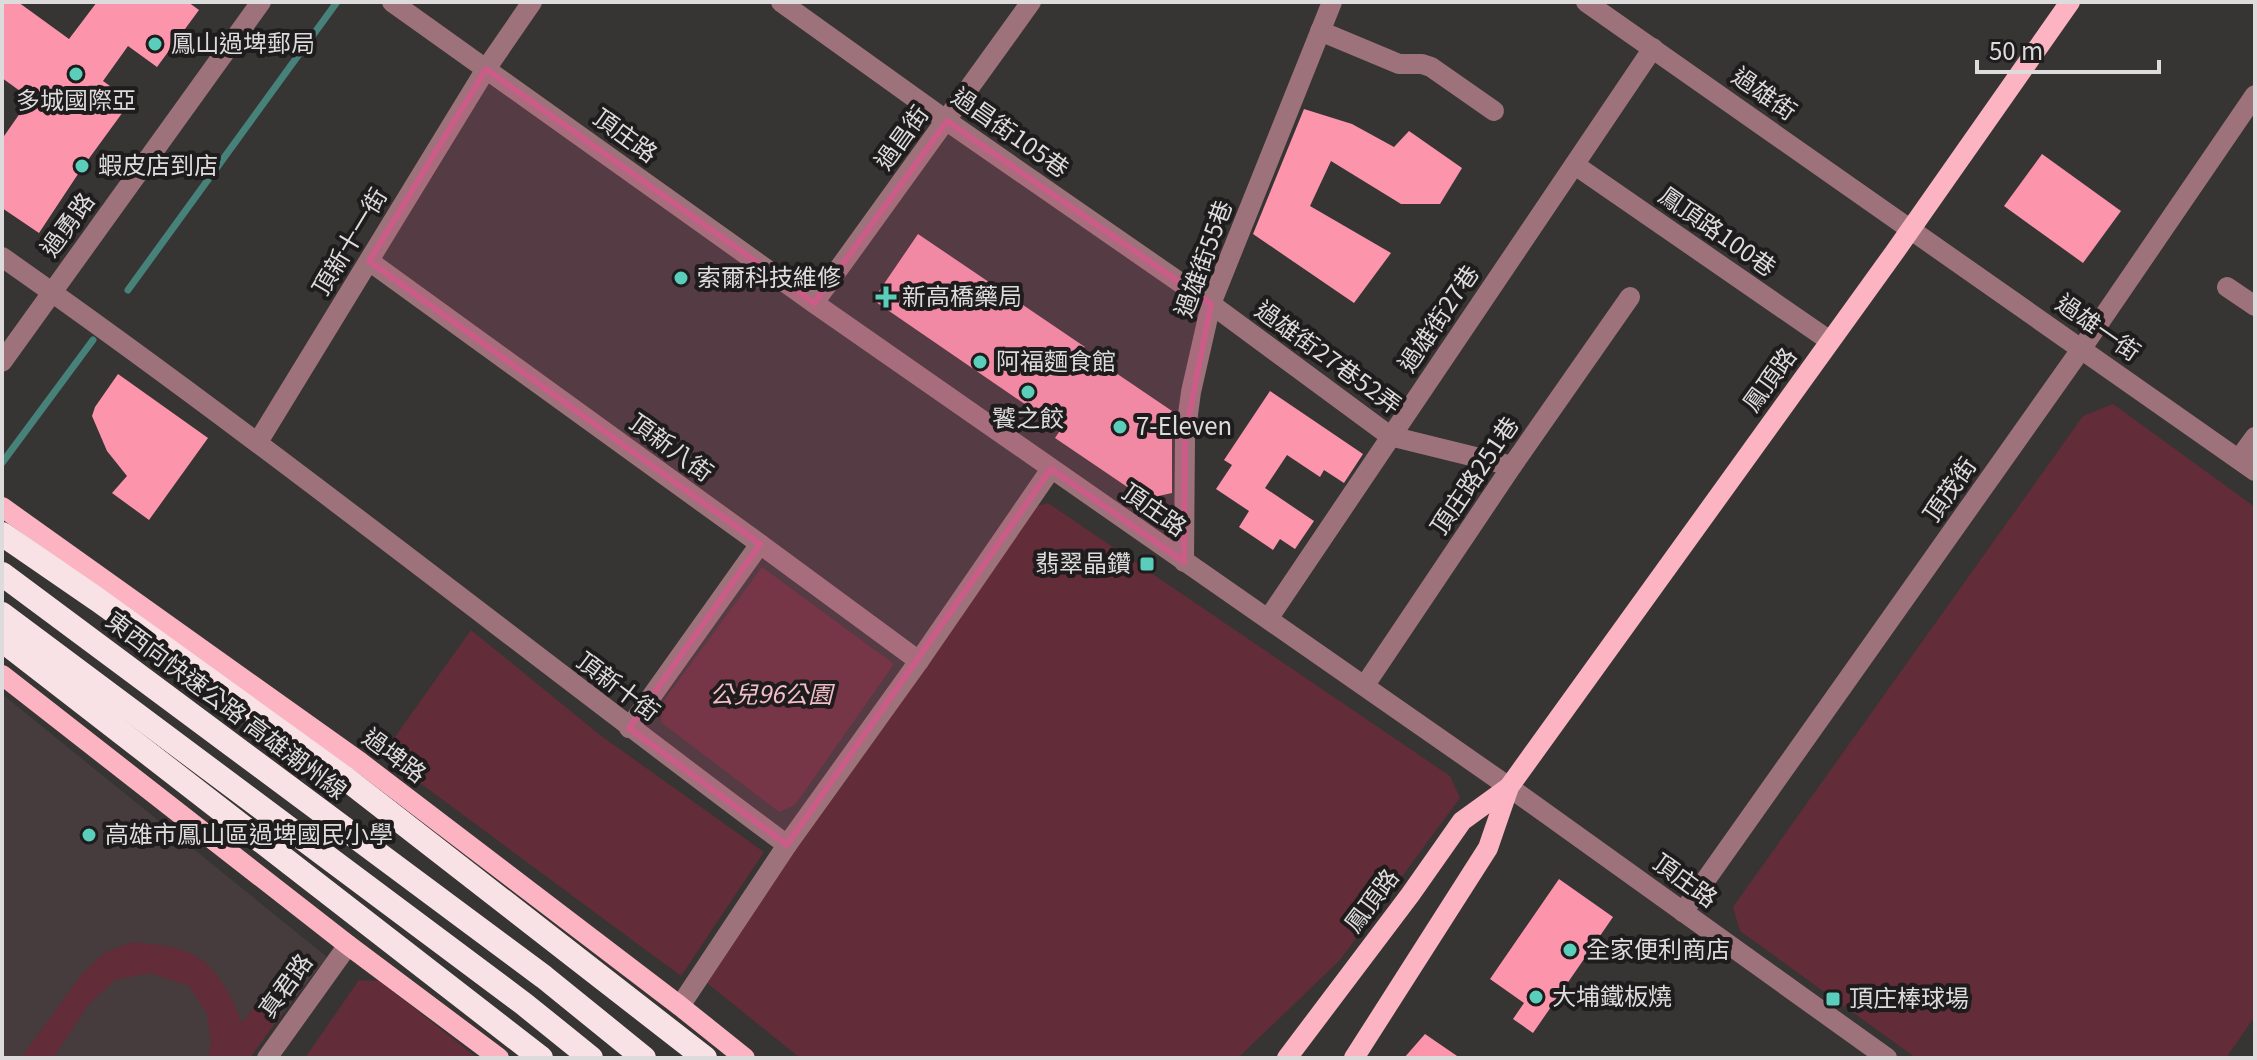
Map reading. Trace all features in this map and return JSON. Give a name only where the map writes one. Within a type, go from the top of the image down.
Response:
[{"type":"highway","points":[[2,534],[345,778],[705,1058]]},
{"type":"highway","name":"東西向快速公路 高雄潮州線","points":[[2,574],[544,977],[644,1058]]},
{"type":"highway","points":[[2,614],[524,1004],[591,1058]]},
{"type":"highway","points":[[2,640],[541,1058]]},
{"type":"main road","name":"鳳頂路","points":[[1354,1058],[1488,848],[1509,787],[1912,228],[2070,2]]},
{"type":"main road","name":"過埤路","points":[[2,507],[360,762],[745,1058]]},
{"type":"main road","points":[[2,675],[348,945],[499,1058]]},
{"type":"main road","name":"鳳頂路","points":[[1287,1058],[1462,821],[1509,787]]},
{"type":"street","name":"過勇路","points":[[2,362],[261,2]]},
{"type":"street","name":"頂庄路","points":[[392,2],[814,303],[1365,685],[1887,1058]]},
{"type":"street","name":"頂新十一街","points":[[258,442],[486,69],[532,2]]},
{"type":"street","name":"過昌街105巷","points":[[781,2],[1211,304]]},
{"type":"street","name":"過昌街","points":[[814,303],[1031,2]]},
{"type":"street","name":"過雄街55巷","points":[[1184,562],[1185,437],[1191,392],[1211,304],[1332,2]]},
{"type":"street","name":"過雄街","points":[[1586,2],[1912,228]]},
{"type":"street","points":[[1320,31],[1399,64],[1431,67],[1494,111]]},
{"type":"street","name":"過雄街27巷","points":[[1268,619],[1653,48]]},
{"type":"street","name":"頂茂街","points":[[1683,912],[2082,348],[2255,95]]},
{"type":"street","name":"鳳頂路100巷","points":[[1575,165],[1830,341]]},
{"type":"street","name":"過雄一街","points":[[1912,228],[2247,465]]},
{"type":"street","name":"頂新十街","points":[[2,257],[258,442],[629,728],[787,845]]},
{"type":"street","name":"頂新八街","points":[[369,261],[919,661]]},
{"type":"street","points":[[2227,287],[2255,306]]},
{"type":"street","name":"頂庄路251巷","points":[[1365,685],[1630,297]]},
{"type":"street","name":"過雄街27巷52弄","points":[[1211,304],[1390,436],[1512,466]]},
{"type":"street","points":[[2247,465],[2255,437]]},
{"type":"street","points":[[680,1006],[787,845],[1051,469]]},
{"type":"street","points":[[629,728],[760,544]]},
{"type":"street","name":"真君路","points":[[267,1058],[348,945]]},
{"type":"highlighted area","points":[[486,69],[814,303],[947,121],[1211,304],[1185,437],[1184,562],[1051,469],[787,845],[629,728],[760,544],[369,261]]},
{"type":"shaded area","name":"高雄市鳳山區過埤國民小學","points":[[2,694],[327,957],[248,1058],[2,1058]]},
{"type":"green space","points":[[2113,404],[2255,507],[2255,1016],[2226,1058],[1916,1058],[1740,931],[1733,907],[2083,416]]},
{"type":"green space","points":[[1048,503],[1450,776],[1460,798],[1340,960],[1238,1058],[800,1058],[702,979],[1027,509]]},
{"type":"green space","name":"公兒96公園","points":[[762,567],[894,664],[795,805],[779,812],[662,723],[659,707]]},
{"type":"green space","points":[[471,630],[600,735],[764,852],[681,976],[382,755]]},
{"type":"green space","points":[[131,942],[162,945],[201,959],[223,984],[242,1023],[260,999],[281,1015],[250,1058],[208,1058],[211,1043],[207,1014],[189,986],[150,973],[115,980],[89,1004],[53,1058],[21,1058],[81,975],[104,953]]},
{"type":"green space","points":[[359,980],[380,981],[477,1058],[305,1058]]},
{"type":"building","points":[[2,2],[18,2],[69,39],[97,2],[188,2],[199,10],[157,67],[128,46],[103,81],[131,101],[39,233],[2,208],[2,139],[25,106],[22,103],[27,96],[2,78]]},
{"type":"building","points":[[1304,109],[1352,124],[1394,147],[1409,131],[1462,168],[1440,204],[1401,204],[1331,161],[1310,206],[1391,253],[1354,303],[1253,234]]},
{"type":"building","points":[[2042,154],[2121,211],[2083,263],[2004,206]]},
{"type":"building","points":[[918,234],[1085,347],[1082,350],[1175,413],[1172,493],[1145,499],[1055,438],[1061,429],[873,300]]},
{"type":"building","points":[[118,374],[208,438],[149,520],[112,493],[127,476],[107,451],[92,416]]},
{"type":"building","points":[[1270,391],[1363,454],[1344,483],[1324,470],[1320,477],[1287,455],[1265,488],[1314,521],[1295,549],[1280,539],[1273,550],[1239,527],[1249,511],[1216,489],[1232,465],[1224,460]]},
{"type":"building","points":[[1559,879],[1613,917],[1533,1033],[1513,1019],[1524,1003],[1490,979]]},
{"type":"building","points":[[1425,1034],[1460,1058],[1404,1058]]},
{"type":"waterway","points":[[128,290],[337,2]]},
{"type":"waterway","points":[[2,463],[93,340]]},
{"type":"place","name":"鳳山過埤郵局","points":[[155,44]]},
{"type":"place","name":"多城國際亞","points":[[76,74]]},
{"type":"place","name":"蝦皮店到店","points":[[82,166]]},
{"type":"place","name":"索爾科技維修","points":[[681,278]]},
{"type":"place","name":"新高橋藥局","points":[[886,297]]},
{"type":"place","name":"阿福麵食館","points":[[980,362]]},
{"type":"place","name":"饕之餃","points":[[1028,392]]},
{"type":"place","name":"7-Eleven","points":[[1120,427]]},
{"type":"place","name":"翡翠晶鑽","points":[[1147,564]]},
{"type":"place","name":"高雄市鳳山區過埤國民小學","points":[[89,835]]},
{"type":"place","name":"全家便利商店","points":[[1570,950]]},
{"type":"place","name":"大埔鐵板燒","points":[[1536,997]]},
{"type":"place","name":"頂庄棒球場","points":[[1833,999]]}]
